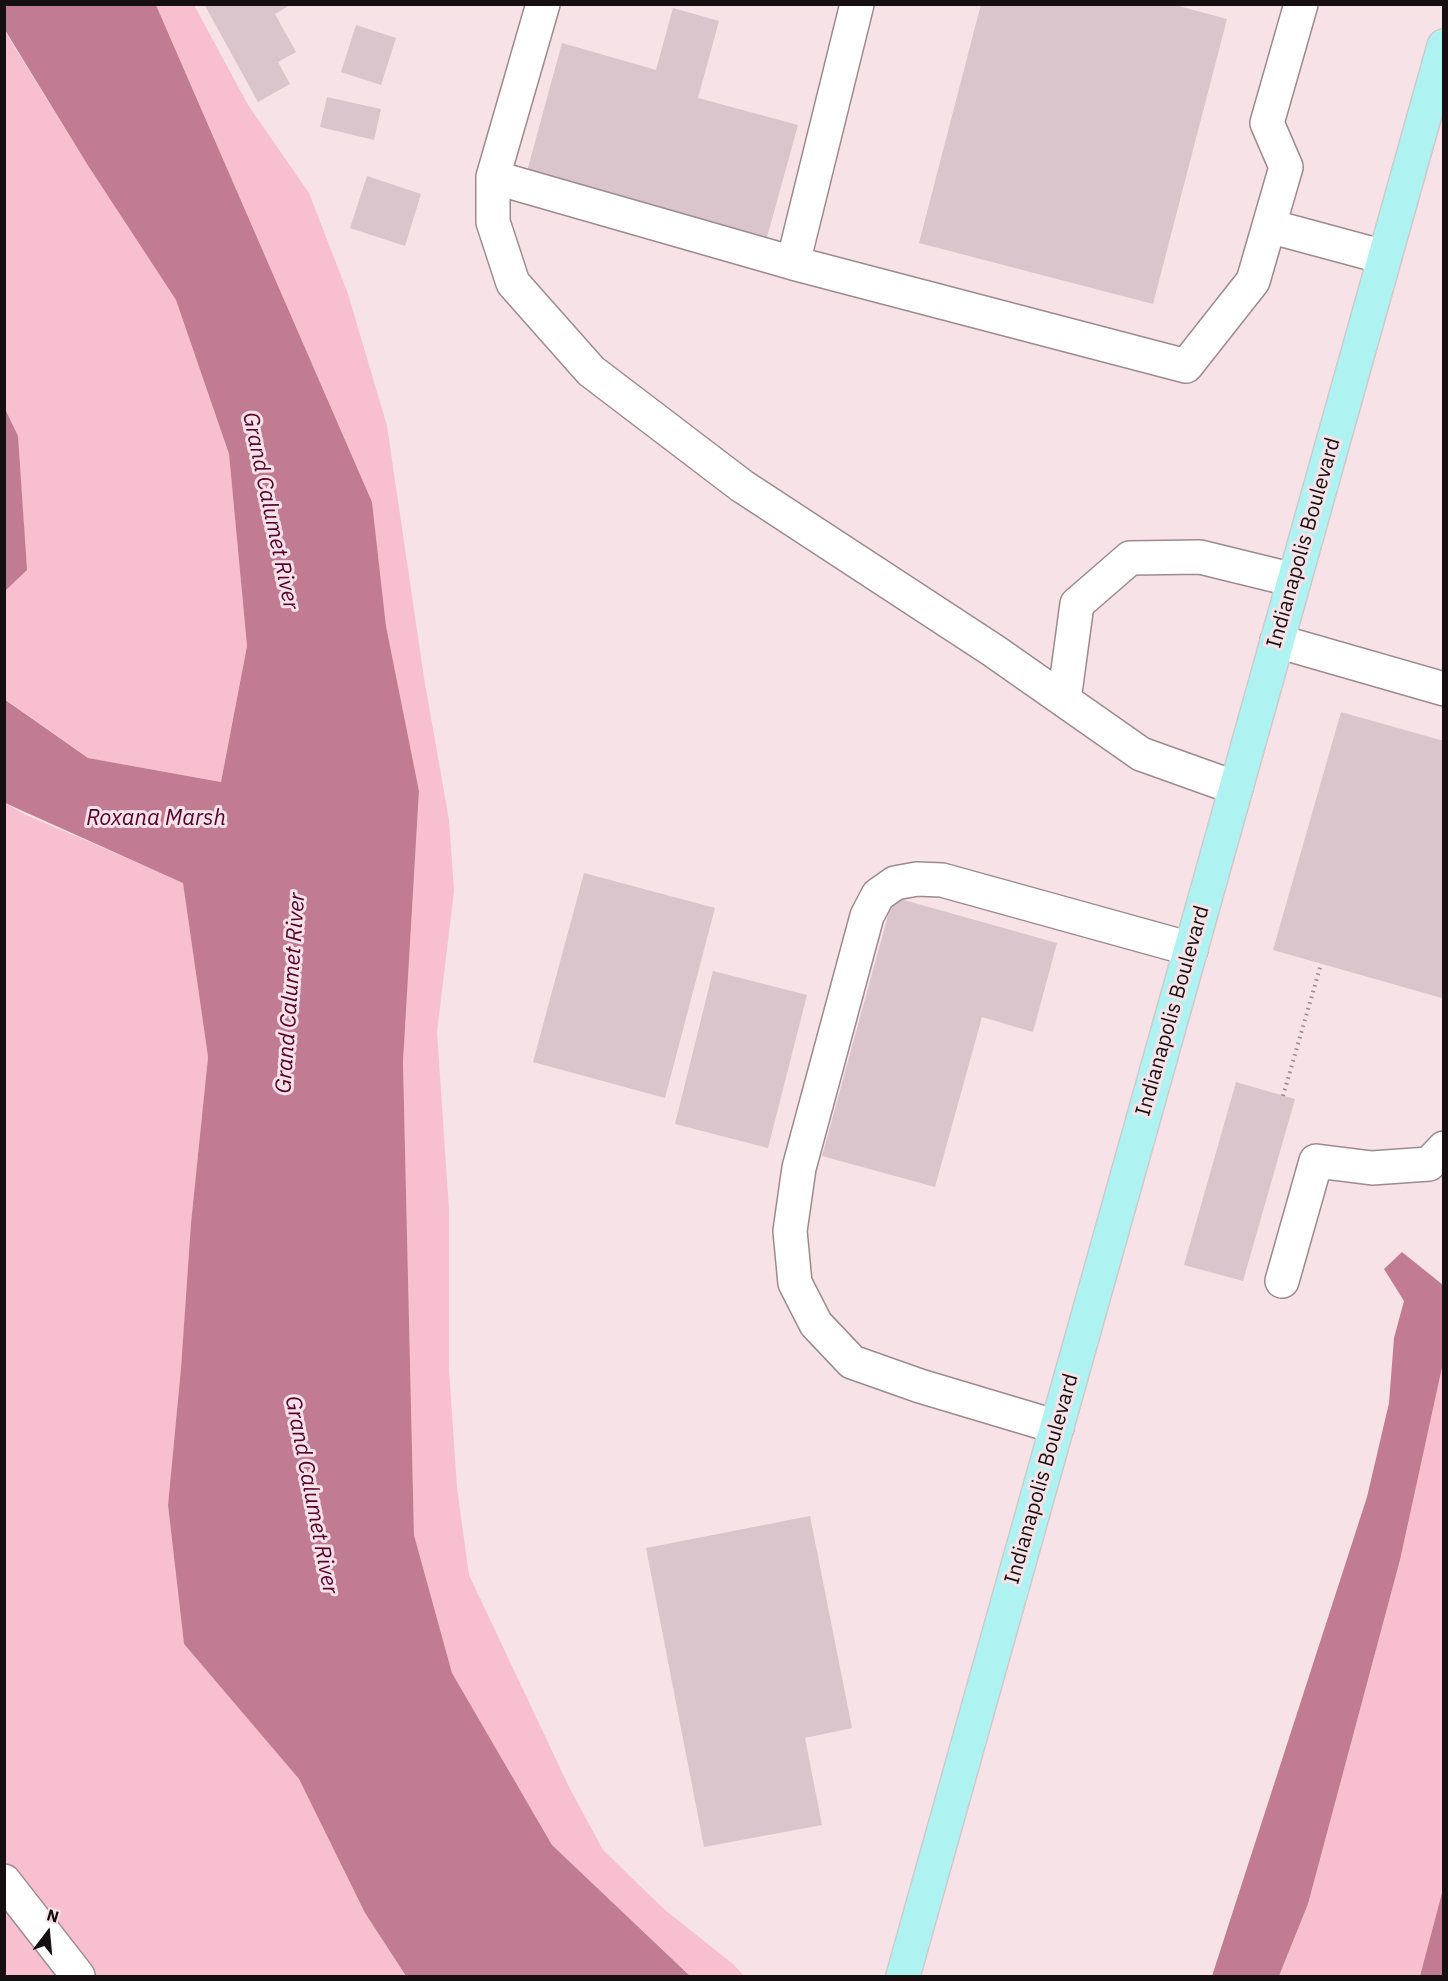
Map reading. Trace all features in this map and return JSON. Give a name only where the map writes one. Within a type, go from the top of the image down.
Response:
[{"type":"main road","name":"Indianapolis Boulevard","points":[[903,1977],[1443,46]]},
{"type":"street","points":[[543,4],[494,177],[493,222],[513,283],[591,371],[742,486],[985,644],[1141,754],[1236,788]]},
{"type":"street","points":[[792,262],[857,4]]},
{"type":"street","points":[[494,177],[792,262],[1186,366],[1253,281],[1286,167],[1267,123],[1301,4]]},
{"type":"street","points":[[1269,226],[1384,257]]},
{"type":"street","points":[[1064,700],[1077,604],[1130,558],[1200,556],[1294,580]]},
{"type":"street","points":[[1276,642],[1443,689]]},
{"type":"street","points":[[1057,1427],[920,1386],[852,1362],[816,1324],[795,1284],[790,1231],[799,1168],[867,916],[878,895],[895,883],[917,879],[942,880],[1191,949]]},
{"type":"street","points":[[1282,1281],[1316,1161],[1372,1168],[1429,1164],[1443,1148]]},
{"type":"street","points":[[4,1881],[78,1977]]},
{"type":"path","points":[[1283,1096],[1321,964]]},
{"type":"shaded area","points":[[156,5],[194,5],[248,105],[309,193],[348,294],[387,426],[424,678],[449,820],[454,891],[437,1032],[449,1210],[449,1370],[457,1488],[469,1575],[569,1787],[603,1850],[665,1910],[733,1964],[744,1976],[690,1976],[552,1845],[452,1673],[414,1535],[403,1062],[419,791],[386,626],[372,502]]},
{"type":"shaded area","points":[[4,30],[87,164],[176,300],[229,454],[247,646],[221,782],[88,758],[5,699],[5,591],[22,574],[5,586]]},
{"type":"shaded area","points":[[4,803],[26,815],[183,882],[208,1057],[191,1223],[181,1368],[168,1505],[184,1644],[299,1779],[365,1913],[406,1976],[5,1976]]},
{"type":"shaded area","points":[[1442,1358],[1443,1889],[1420,1976],[1279,1976],[1308,1904],[1400,1560]]},
{"type":"water","points":[[5,4],[156,5],[372,502],[386,626],[419,791],[403,1062],[414,1535],[452,1673],[552,1845],[690,1976],[406,1976],[365,1913],[299,1779],[184,1644],[168,1505],[181,1368],[191,1223],[208,1057],[183,883],[5,803],[4,699],[88,758],[221,782],[247,646],[229,454],[176,300],[87,164],[5,30]]},
{"type":"water","points":[[5,409],[18,436],[27,570],[5,591]]},
{"type":"water","points":[[1402,1252],[1443,1285],[1444,1358],[1400,1560],[1308,1904],[1279,1976],[1212,1976],[1367,1497],[1389,1403],[1394,1338],[1404,1301],[1384,1269]]},
{"type":"water","points":[[1443,1889],[1443,1976],[1420,1976]]},
{"type":"building","points":[[204,4],[292,4],[275,14],[296,52],[278,62],[290,84],[258,102]]},
{"type":"building","points":[[981,4],[1171,4],[1227,19],[1153,304],[919,243]]},
{"type":"building","points":[[673,8],[719,21],[698,98],[798,125],[766,241],[526,175],[562,43],[656,70]]},
{"type":"building","points":[[356,25],[396,38],[381,85],[341,72]]},
{"type":"building","points":[[327,97],[381,109],[374,140],[320,127]]},
{"type":"building","points":[[367,176],[421,194],[405,246],[350,228]]},
{"type":"building","points":[[1341,712],[1444,741],[1442,998],[1273,950]]},
{"type":"building","points":[[584,873],[715,908],[665,1098],[533,1062]]},
{"type":"building","points":[[893,897],[1057,943],[1033,1032],[982,1017],[935,1187],[822,1156]]},
{"type":"building","points":[[713,971],[807,995],[768,1148],[675,1124]]},
{"type":"building","points":[[1236,1082],[1295,1099],[1243,1281],[1184,1265]]},
{"type":"building","points":[[810,1516],[852,1728],[805,1738],[822,1825],[704,1847],[646,1548]]},
{"type":"water label","name":"Grand Calumet River","points":[[270,511]]},
{"type":"water label","name":"Roxana Marsh","points":[[156,819]]},
{"type":"water label","name":"Grand Calumet River","points":[[291,993]]},
{"type":"water label","name":"Grand Calumet River","points":[[311,1495]]}]
